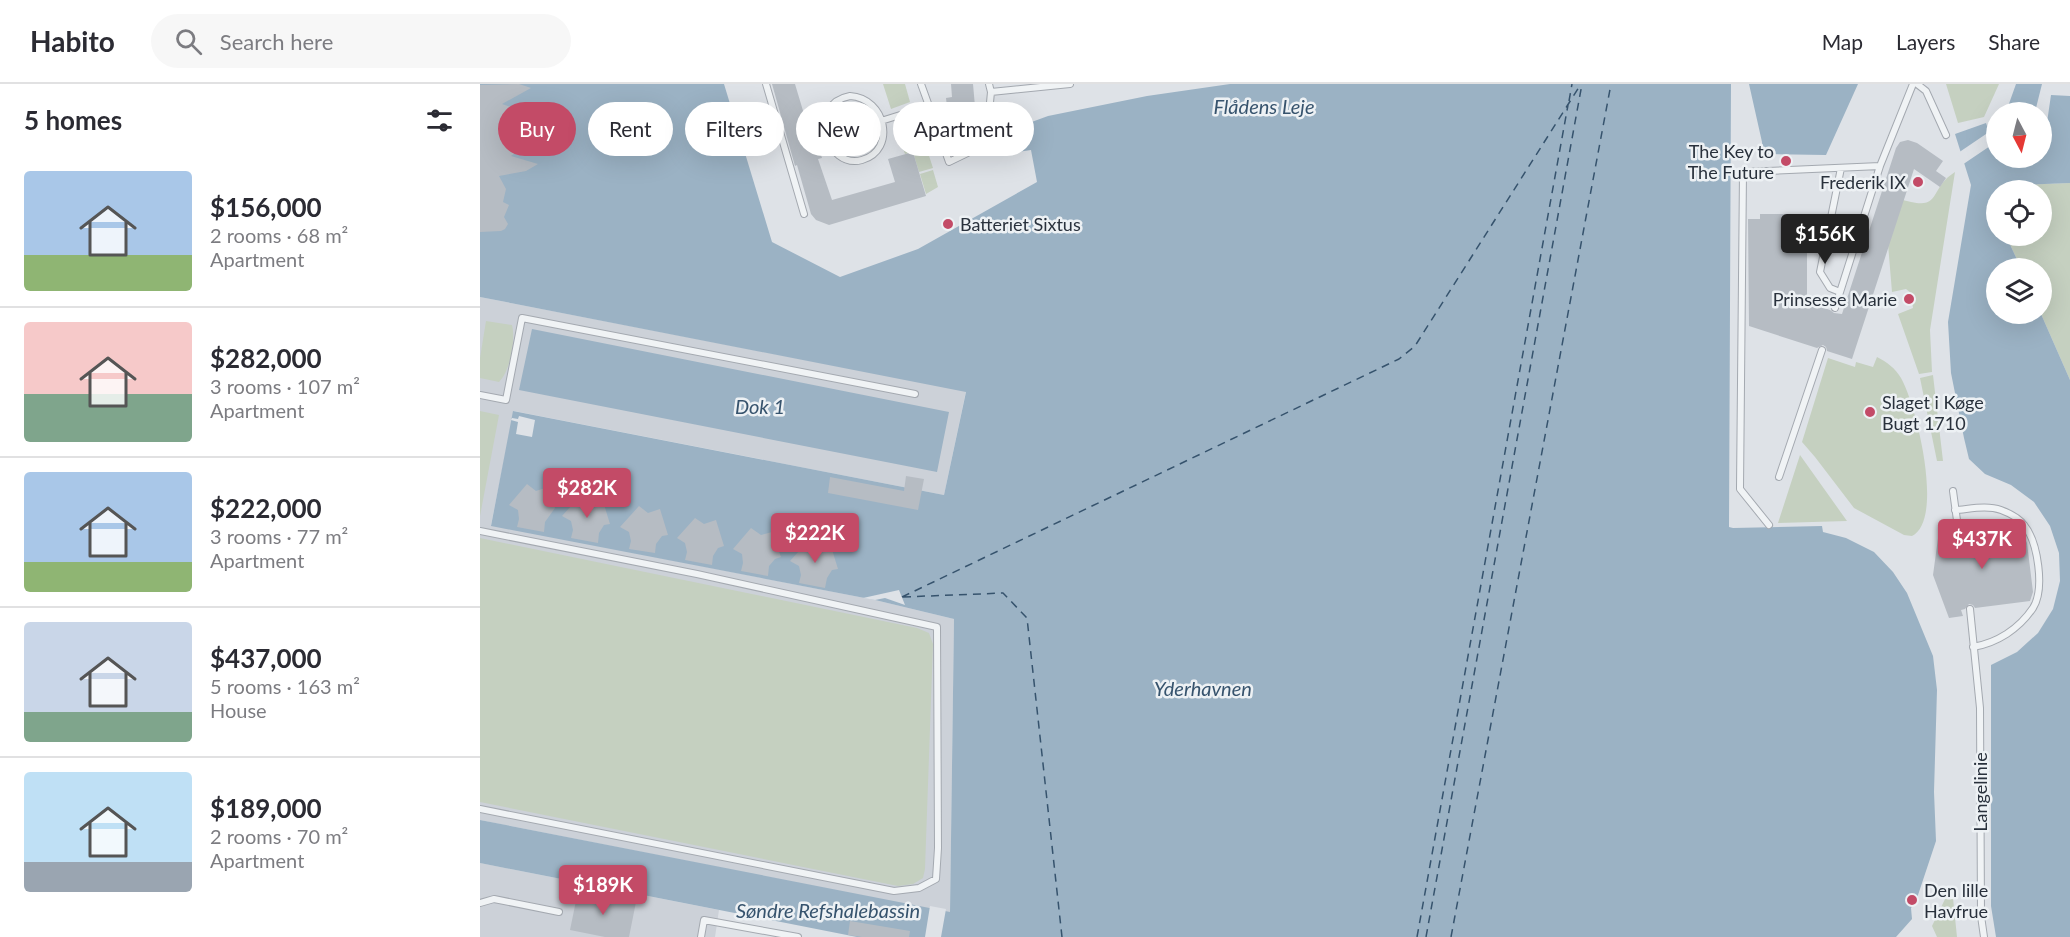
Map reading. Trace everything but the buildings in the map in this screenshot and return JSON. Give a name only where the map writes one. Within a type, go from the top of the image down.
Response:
[{"type":"lane","points":[[766,84],[804,214]]},
{"type":"lane","points":[[921,84],[928,102]]},
{"type":"lane","points":[[989,84],[990,102]]},
{"type":"lane","points":[[991,92],[1070,84]]},
{"type":"lane","points":[[1835,308],[1880,166],[1915,84],[1926,92],[1946,135]]},
{"type":"lane","points":[[850,96],[858,96],[871,103],[881,121],[883,133],[880,146],[872,155],[859,161],[848,160],[836,154],[831,148],[824,124],[830,107],[841,98],[850,96]]},
{"type":"lane","points":[[881,121],[893,117]]},
{"type":"lane","points":[[947,156],[949,162],[961,156]]},
{"type":"lane","points":[[1770,525],[1740,489],[1743,172],[1880,166]]},
{"type":"lane","points":[[1840,292],[1830,288],[1820,272],[1841,168]]},
{"type":"lane","points":[[480,395],[506,400],[522,318],[915,394]]},
{"type":"lane","points":[[1779,477],[1821,350]]},
{"type":"lane","points":[[1953,491],[1959,535]]},
{"type":"lane","points":[[1955,510],[1986,508],[2000,510],[2023,522],[2030,533],[2040,584],[2034,607],[2021,623],[2006,635],[1988,644],[1973,647]]},
{"type":"lane","points":[[480,531],[697,574],[937,627],[938,848],[936,879],[919,888],[894,891],[480,809]]},
{"type":"lane","name":"Langelinie","points":[[1970,609],[1980,708],[1981,916],[1984,937]]},
{"type":"lane","points":[[480,903],[494,899],[559,912]]},
{"type":"lane","points":[[701,937],[704,920],[798,937]]},
{"type":"shaded area","points":[[480,297],[966,391],[944,495],[514,411],[491,525],[875,600],[954,619],[950,913],[480,820]]},
{"type":"shaded area","points":[[480,863],[719,910],[715,937],[480,937]]},
{"type":"green space","points":[[883,84],[905,84],[910,102],[893,102],[891,109]]},
{"type":"green space","points":[[1946,84],[1999,84],[1991,102],[1986,102],[1984,117],[1958,123]]},
{"type":"green space","points":[[914,156],[929,156],[933,168],[919,172]]},
{"type":"green space","points":[[933,170],[938,187],[926,194],[920,174]]},
{"type":"green space","points":[[1955,172],[1930,330],[1932,372],[1919,374],[1898,314],[1913,308],[1911,293],[1906,289],[1892,292],[1888,244],[1897,198],[1912,202],[1929,202],[1946,179]]},
{"type":"green space","points":[[2070,183],[2070,380],[2045,324],[2052,324],[2052,258],[2016,258],[2011,246],[2052,246],[2052,184]]},
{"type":"green space","points":[[486,321],[512,325],[511,355],[506,371],[499,382],[480,378],[480,358]]},
{"type":"green space","points":[[1877,357],[1896,371],[1901,378],[1914,411],[1920,435],[1925,461],[1926,508],[1922,526],[1912,536],[1904,535],[1854,508],[1802,442],[1828,358],[1855,367],[1856,362],[1873,367]]},
{"type":"green space","points":[[1933,375],[1943,461],[1937,461],[1920,378]]},
{"type":"green space","points":[[480,411],[499,415],[480,516]]},
{"type":"green space","points":[[1800,455],[1847,521],[1778,523]]},
{"type":"green space","points":[[480,538],[917,628],[929,633],[933,644],[923,878],[913,884],[898,886],[480,802]]},
{"type":"green space","points":[[1947,895],[1953,898],[1957,937],[1937,937],[1932,926]]},
{"type":"water","points":[[480,84],[724,84],[729,102],[685,102],[685,156],[746,156],[772,242],[840,277],[918,249],[1037,182],[1032,156],[1034,156],[1034,121],[1048,116],[1147,96],[1230,84],[1731,84],[1729,527],[1822,526],[1823,532],[1846,538],[1874,552],[1893,572],[1907,593],[1933,656],[1937,690],[1934,792],[1936,841],[1916,901],[1911,908],[1912,919],[1896,937],[857,937],[480,863],[480,820],[950,912],[954,619],[875,600],[491,526],[513,411],[944,495],[966,392],[480,297]]},
{"type":"water","points":[[1749,84],[1858,84],[1826,155],[1763,154]]},
{"type":"water","points":[[2016,84],[2042,84],[2038,102],[2010,102]]},
{"type":"water","points":[[2051,95],[2070,96],[2070,183],[2052,184],[2052,180],[1986,180],[1986,246],[2011,246],[2016,258],[1986,258],[1986,324],[2045,324],[2070,380],[2070,937],[1996,937],[1991,906],[1991,665],[2017,652],[2038,633],[2053,609],[2060,581],[2059,553],[2050,526],[2034,502],[2011,485],[1985,474],[1969,459],[1951,373],[1948,322],[1971,185],[1955,134],[1986,123],[1986,168],[2052,168],[2052,102],[2050,102]]},
{"type":"water","name":"Dok 1","points":[[532,329],[949,412],[937,472],[519,390]]},
{"type":"pier","points":[[1986,134],[1986,149],[1962,165],[1958,153]]},
{"type":"pier","points":[[519,416],[535,420],[532,437],[516,434],[518,422],[511,420],[512,418],[518,419]]},
{"type":"pier","points":[[899,590],[905,605],[885,598],[875,600],[863,598]]},
{"type":"pier","points":[[930,906],[946,909],[941,937],[925,937]]},
{"type":"ferry route","points":[[1569,101],[1572,84]]},
{"type":"ferry route","points":[[902,597],[1399,359],[1415,346],[1581,84]]},
{"type":"ferry route","points":[[1426,937],[1582,84]]},
{"type":"ferry route","points":[[1451,937],[1611,84]]},
{"type":"ferry route","points":[[1417,937],[1568,105]]},
{"type":"ferry route","points":[[903,597],[1003,593],[1027,618],[1062,937]]},
{"type":"place","name":"The Key to The Future","points":[[1786,161]]},
{"type":"place","name":"Frederik IX","points":[[1918,182]]},
{"type":"place","name":"Batteriet Sixtus","points":[[948,224]]},
{"type":"place","name":"Prinsesse Marie","points":[[1909,299]]},
{"type":"place","name":"Slaget i Køge Bugt 1710","points":[[1870,412]]},
{"type":"place","name":"Den lille Havfrue","points":[[1912,900]]},
{"type":"water label","name":"Flådens Leje","points":[[1264,106]]},
{"type":"water label","name":"Yderhavnen","points":[[1203,688]]},
{"type":"water label","name":"Søndre Refshalebassin","points":[[828,910]]}]
